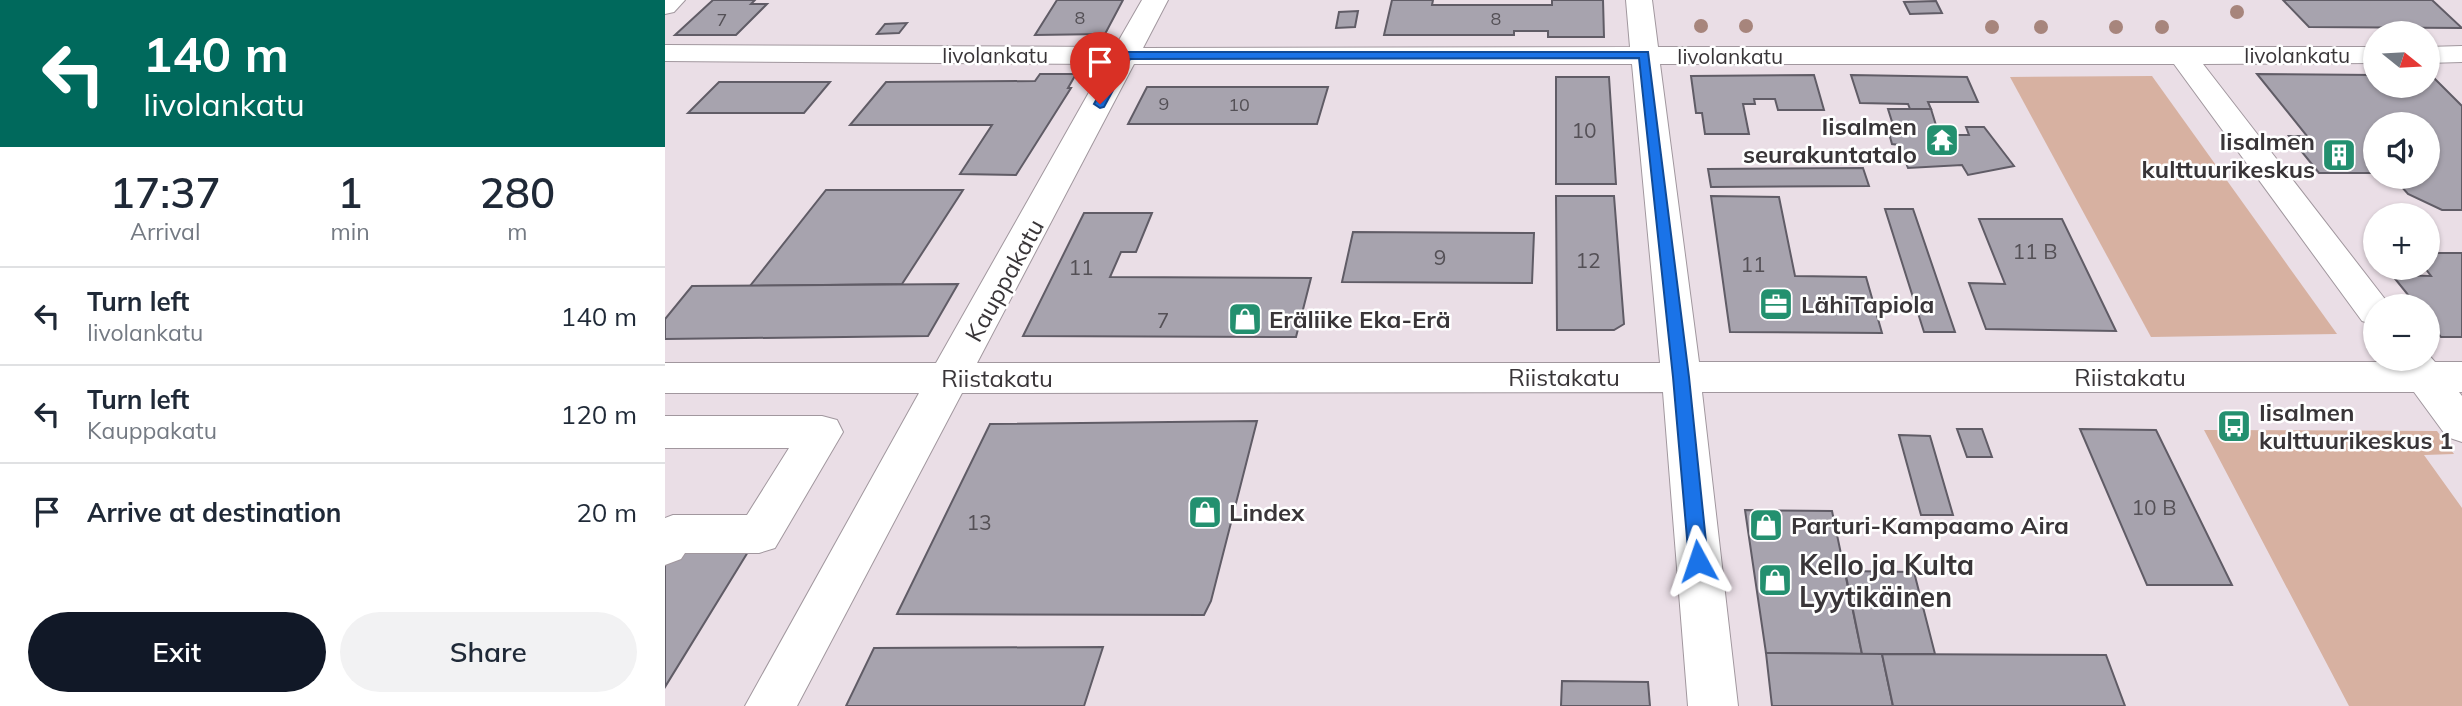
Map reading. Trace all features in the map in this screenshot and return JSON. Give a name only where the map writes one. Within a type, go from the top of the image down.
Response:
[{"type":"street","points":[[665,6],[672,0]]},
{"type":"street","name":"Kauppakatu","points":[[770,706],[1155,0]]},
{"type":"street","points":[[1639,0],[1681,377],[1713,706]]},
{"type":"street","name":"Iivolankatu","points":[[665,52],[1126,56],[2363,55]]},
{"type":"street","points":[[2440,55],[2462,54]]},
{"type":"street","points":[[2183,55],[2363,296]]},
{"type":"street","points":[[2432,371],[2462,426]]},
{"type":"street","name":"Riistakatu","points":[[665,378],[1681,377],[2432,371]]},
{"type":"street","points":[[665,432],[822,432],[759,534],[673,534],[665,545]]},
{"type":"shaded area","points":[[2152,76],[2337,334],[2151,337],[2010,77]]},
{"type":"shaded area","points":[[2204,430],[2437,431],[2454,454],[2424,455],[2462,508],[2462,706],[2349,706]]},
{"type":"building","points":[[713,0],[755,0],[751,4],[767,4],[736,35],[675,35]]},
{"type":"building","points":[[1057,0],[1123,0],[1105,34],[1035,35]]},
{"type":"building","points":[[1392,0],[1433,0],[1432,5],[1552,5],[1552,0],[1603,0],[1604,37],[1548,37],[1548,31],[1514,31],[1514,35],[1384,35]]},
{"type":"building","points":[[2283,0],[2432,0],[2462,28],[2440,28],[2440,21],[2363,21],[2363,27],[2309,27]]},
{"type":"building","points":[[1936,1],[1942,13],[1910,14],[1904,2]]},
{"type":"building","points":[[1358,11],[1355,27],[1336,28],[1339,12]]},
{"type":"building","points":[[907,23],[899,33],[877,34],[885,24]]},
{"type":"building","points":[[1040,74],[1076,74],[1068,88],[1071,88],[1016,175],[960,174],[992,125],[850,125],[886,82],[1035,81]]},
{"type":"building","name":"Iisalmen kulttuurikeskus","points":[[2257,74],[2363,75],[2363,98],[2440,98],[2440,84],[2462,106],[2462,210],[2442,210],[2440,203],[2427,203],[2404,189],[2440,189],[2440,112],[2363,112],[2363,173],[2319,173],[2289,136],[2307,136]]},
{"type":"building","points":[[1814,75],[1824,110],[1778,110],[1775,99],[1754,99],[1755,104],[1743,104],[1749,134],[1705,134],[1702,113],[1696,113],[1691,76]]},
{"type":"building","points":[[1851,75],[1967,77],[1978,102],[1928,102],[1931,109],[1910,109],[1908,104],[1860,103]]},
{"type":"building","points":[[1556,77],[1609,77],[1616,184],[1556,184]]},
{"type":"building","points":[[719,82],[830,82],[804,113],[688,113]]},
{"type":"building","points":[[1147,87],[1328,87],[1317,124],[1128,124]]},
{"type":"building","name":"Iisalmen seurakuntatalo","points":[[1888,109],[1931,109],[1939,135],[1969,135],[1966,127],[1984,127],[2014,166],[1968,175],[1962,165],[1908,168],[1899,145],[1892,144],[1887,126],[1893,125]]},
{"type":"building","points":[[1863,168],[1869,186],[1711,187],[1708,169]]},
{"type":"building","points":[[826,190],[963,190],[902,284],[750,286]]},
{"type":"building","points":[[1556,196],[1614,196],[1624,324],[1614,330],[1557,330]]},
{"type":"building","points":[[1711,196],[1779,197],[1795,276],[1866,277],[1882,333],[1730,332]]},
{"type":"building","points":[[1885,209],[1913,209],[1955,332],[1924,332]]},
{"type":"building","points":[[1084,213],[1152,213],[1136,252],[1121,252],[1110,277],[1311,278],[1296,337],[1023,336]]},
{"type":"building","points":[[1979,219],[2062,219],[2116,331],[1986,329],[1969,283],[2005,284]]},
{"type":"building","points":[[1353,232],[1534,233],[1532,283],[1342,282]]},
{"type":"building","points":[[2440,253],[2462,253],[2462,337],[2440,336],[2440,294],[2407,294],[2396,280],[2440,280]]},
{"type":"building","points":[[958,284],[928,336],[665,339],[665,319],[692,286]]},
{"type":"building","points":[[1257,421],[1211,601],[1204,615],[897,614],[990,424]]},
{"type":"building","points":[[1957,429],[1982,429],[1992,457],[1967,457]]},
{"type":"building","points":[[2080,429],[2156,430],[2232,585],[2147,585]]},
{"type":"building","points":[[1899,435],[1930,436],[1953,515],[1921,515]]},
{"type":"building","points":[[1745,510],[1832,511],[1862,654],[1766,653]]},
{"type":"building","points":[[759,534],[665,687],[665,545]]},
{"type":"building","points":[[1845,571],[1914,572],[1935,654],[1862,654]]},
{"type":"building","points":[[1103,647],[1084,706],[846,706],[874,648]]},
{"type":"building","points":[[1766,653],[1882,654],[1893,706],[1772,706]]},
{"type":"building","points":[[1882,654],[2106,655],[2125,706],[1893,706]]},
{"type":"building","points":[[1562,681],[1648,682],[1650,706],[1561,706]]},
{"type":"place","name":"Iisalmen seurakuntatalo","points":[[1942,140]]},
{"type":"place","name":"Iisalmen kulttuurikeskus","points":[[2339,155]]},
{"type":"place","name":"LähiTapiola","points":[[1776,304]]},
{"type":"place","name":"Eräliike Eka-Erä","points":[[1245,319]]},
{"type":"place","name":"Iisalmen kulttuurikeskus 1","points":[[2234,426]]},
{"type":"place","name":"Lindex","points":[[1205,512]]},
{"type":"place","name":"Parturi-Kampaamo Aira","points":[[1766,525]]},
{"type":"place","name":"Kello ja Kulta Lyytikäinen","points":[[1775,580]]},
{"type":"route","points":[[1100,104],[1126,56],[1644,55],[1681,377],[1698,561]]}]
